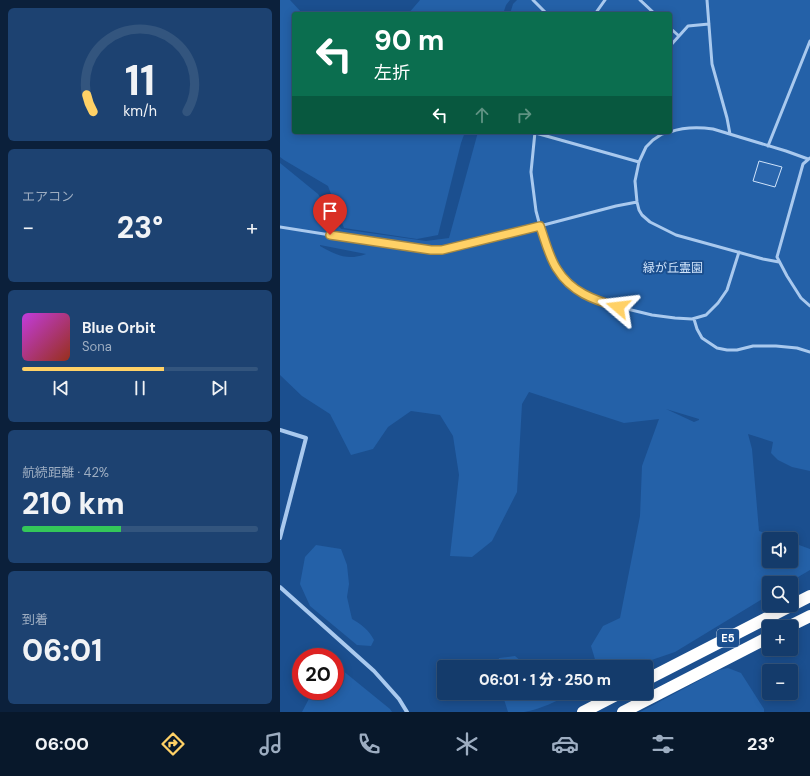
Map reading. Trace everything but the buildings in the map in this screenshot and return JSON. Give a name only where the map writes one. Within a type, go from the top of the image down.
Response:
[{"type":"highway","name":"E5","points":[[653,676],[810,596]]},
{"type":"highway","points":[[798,622],[810,616]]},
{"type":"highway","name":"E5","points":[[623,712],[762,641]]},
{"type":"highway","points":[[583,712],[606,700]]},
{"type":"street","points":[[280,430],[306,438],[280,538]]},
{"type":"street","points":[[280,587],[374,671],[399,699],[407,712]]},
{"type":"lane","points":[[533,0],[544,12]]},
{"type":"lane","points":[[596,12],[605,0]]},
{"type":"lane","points":[[640,0],[653,12]]},
{"type":"lane","points":[[707,0],[712,64],[730,134]]},
{"type":"lane","points":[[672,44],[688,26],[709,24]]},
{"type":"lane","points":[[672,30],[679,36]]},
{"type":"lane","points":[[768,146],[810,41]]},
{"type":"lane","points":[[672,131],[678,129],[697,127],[713,129],[809,158],[803,164],[777,257],[801,298],[810,306]]},
{"type":"lane","points":[[534,134],[531,172],[536,211],[540,226],[557,269],[569,285],[581,293],[601,302],[652,315],[692,320],[706,315],[718,303],[727,290],[739,252]]},
{"type":"lane","points":[[541,134],[639,162]]},
{"type":"lane","points":[[660,134],[646,147],[639,162],[635,180],[637,202],[642,215],[650,222],[676,235],[779,262]]},
{"type":"lane","points":[[280,227],[352,239],[431,250],[442,250],[637,202]]},
{"type":"lane","points":[[694,319],[702,338],[717,348],[737,350],[753,346],[776,346],[798,348],[810,352]]},
{"type":"green space","points":[[280,0],[290,0],[301,12],[292,12],[292,134],[464,134],[438,235],[417,239],[344,228],[328,186],[280,157]]},
{"type":"green space","points":[[420,0],[510,0],[506,5],[504,12],[410,12]]},
{"type":"green space","name":"緑が丘霊園","points":[[517,0],[810,0],[810,471],[792,467],[778,460],[771,453],[773,442],[748,434],[752,449],[759,531],[762,532],[762,568],[798,568],[798,545],[810,549],[810,570],[798,577],[762,576],[762,599],[675,652],[652,660],[595,660],[591,646],[603,626],[620,618],[640,516],[642,466],[659,419],[624,423],[529,392],[522,404],[517,492],[492,541],[472,557],[450,556],[459,475],[453,436],[440,415],[411,411],[388,427],[373,449],[351,455],[330,414],[302,396],[280,375],[280,163],[318,194],[341,229],[426,241],[449,238],[477,134],[672,134],[672,12],[511,12],[513,4]],"holes":[[[320,245],[366,254],[347,257],[331,252]],[[666,409],[699,419],[694,422]]]},
{"type":"green space","points":[[316,545],[341,549],[347,565],[349,584],[347,597],[352,619],[362,625],[370,633],[374,640],[371,646],[357,645],[310,606],[300,584],[305,557]]},
{"type":"green space","points":[[515,656],[520,660],[499,660],[499,658]]},
{"type":"green space","points":[[728,668],[741,673],[764,709],[764,712],[640,712],[719,670]]},
{"type":"green space","points":[[344,672],[392,712],[302,712],[308,700],[344,700]]},
{"type":"green space","points":[[504,700],[559,700],[537,709],[524,712],[508,712]]},
{"type":"route","points":[[330,235],[412,248],[442,250],[540,226],[557,269],[569,285],[581,293],[601,302],[618,307]]}]
